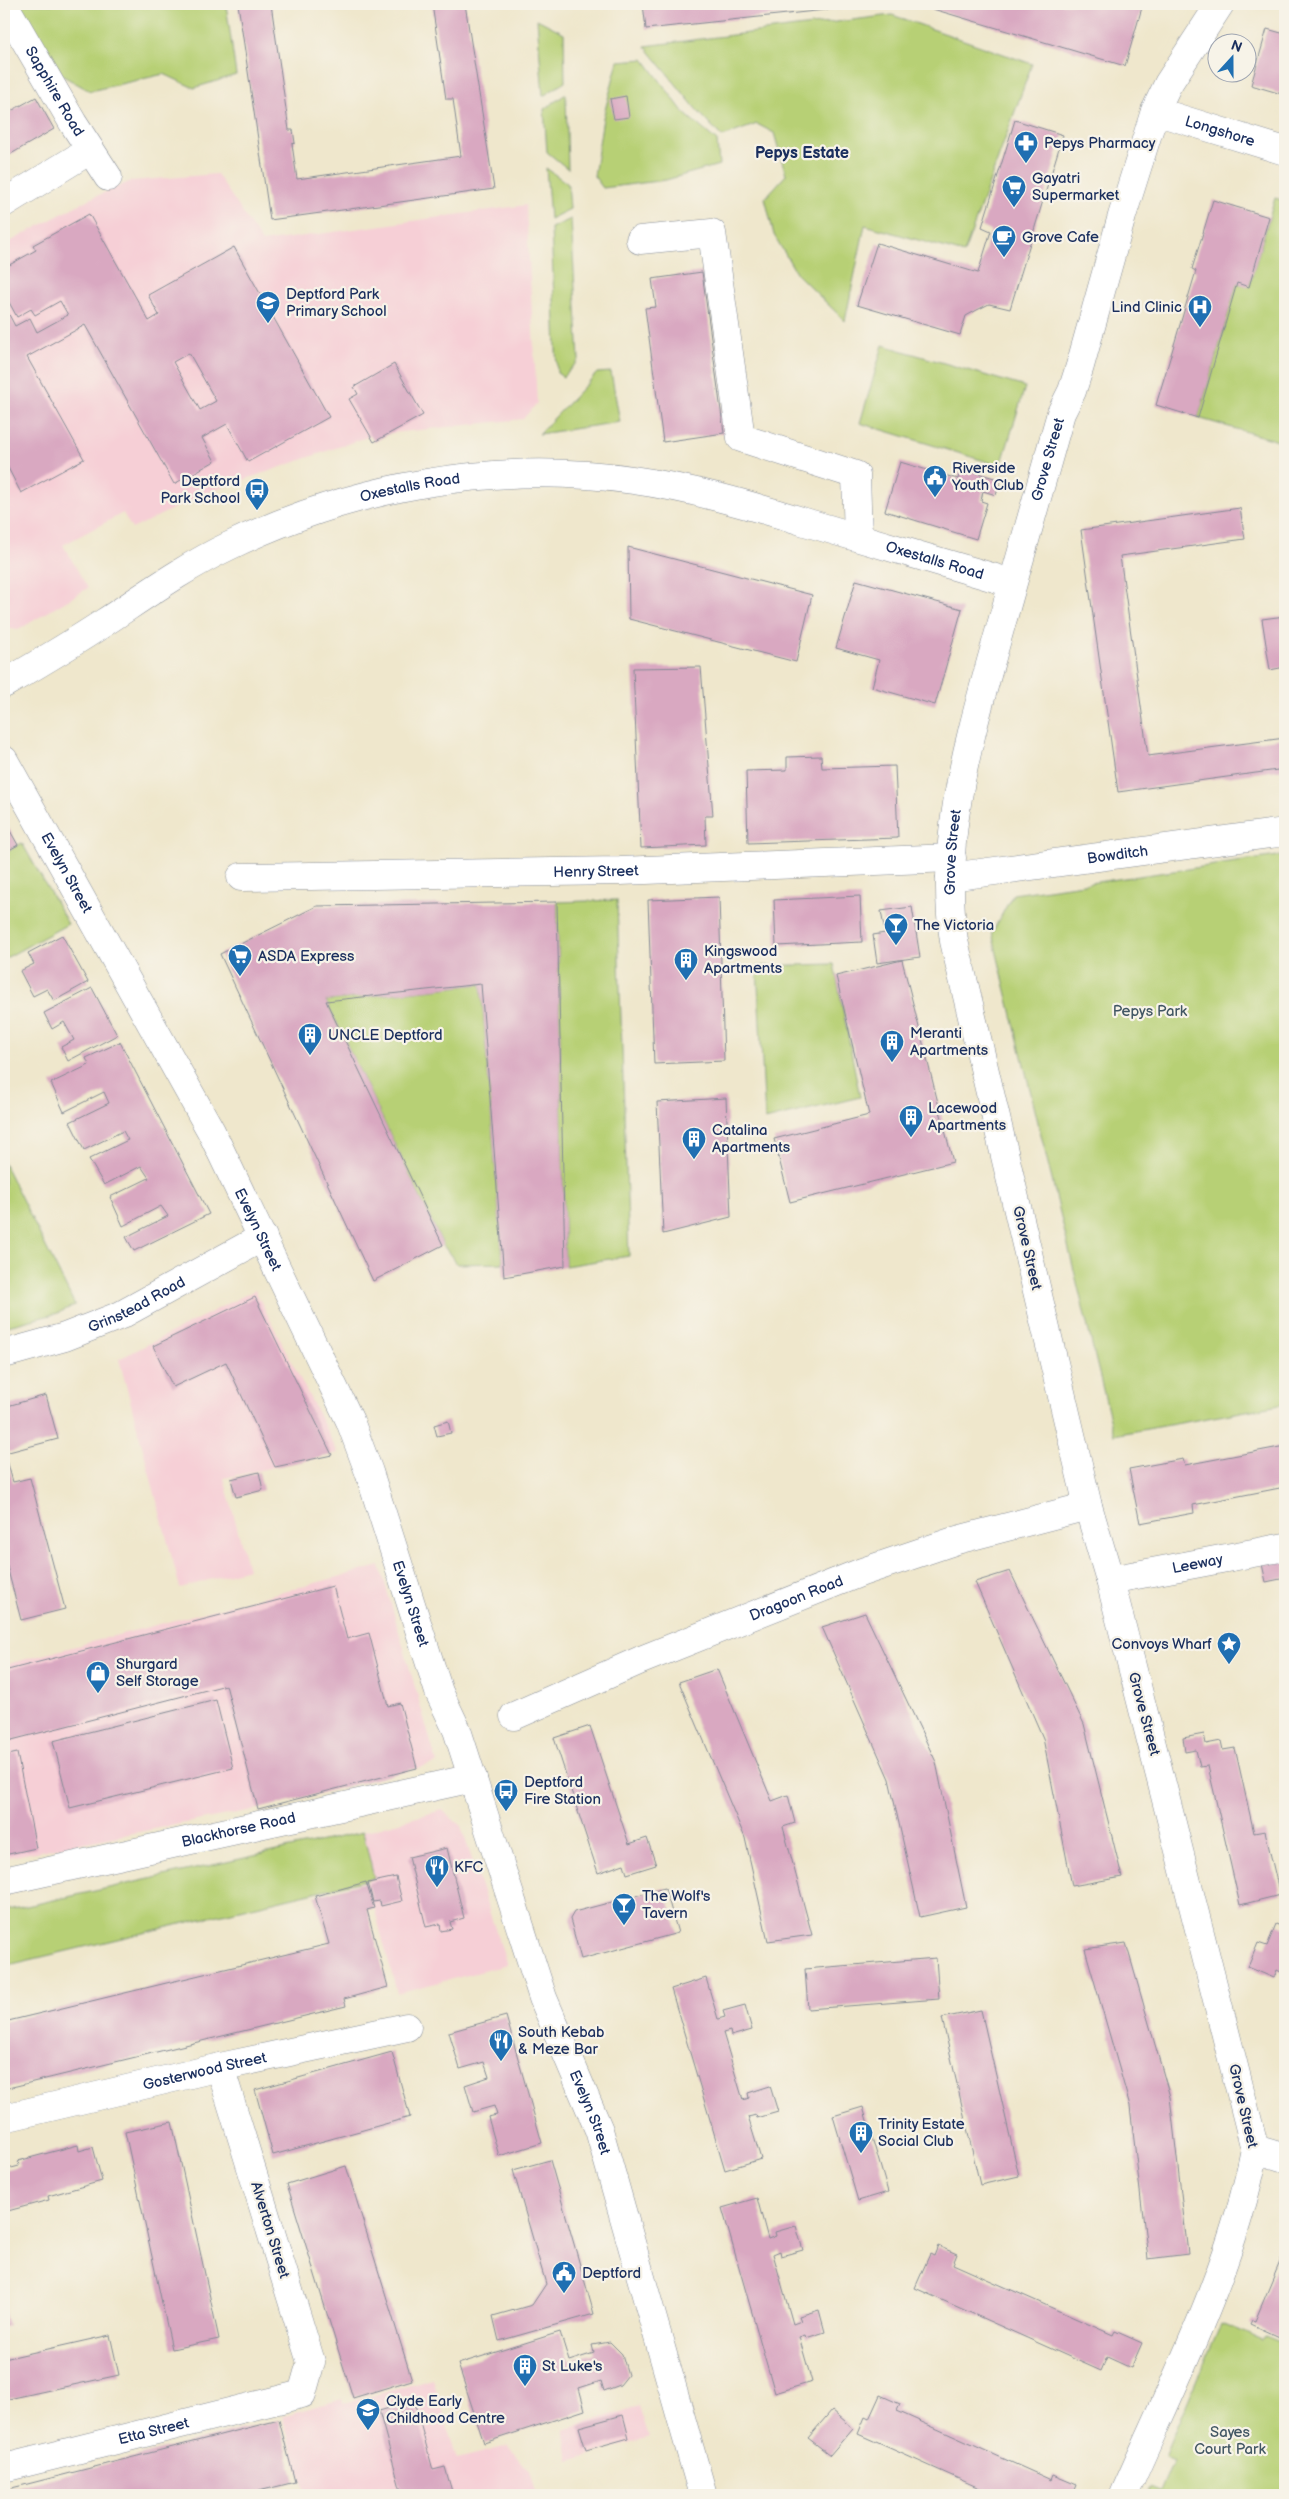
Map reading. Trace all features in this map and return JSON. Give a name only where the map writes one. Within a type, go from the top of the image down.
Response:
[{"type":"street","name":"Sapphire Road","points":[[4,4],[90,150],[108,177]]},
{"type":"street","name":"Grove Street","points":[[1124,2495],[1225,2257],[1247,2191],[1255,2149],[1110,1580],[1088,1506],[954,941],[950,912],[951,867],[956,803],[1012,583],[1061,413],[1075,382],[1136,168],[1155,111],[1168,84],[1220,4]]},
{"type":"street","name":"Longshore","points":[[1155,111],[1285,151]]},
{"type":"street","points":[[4,203],[90,150]]},
{"type":"street","points":[[640,240],[712,233],[741,438],[856,475],[858,537]]},
{"type":"street","name":"Oxestalls Road","points":[[4,684],[50,658],[200,560],[269,528],[337,503],[386,490],[444,480],[512,474],[570,474],[633,480],[738,502],[1012,583]]},
{"type":"street","name":"Evelyn Street","points":[[4,760],[210,1131],[263,1237],[360,1444],[439,1692],[457,1730],[543,1998],[599,2130],[703,2495]]},
{"type":"street","name":"Bowditch","points":[[951,867],[1285,832]]},
{"type":"street","name":"Henry Street","points":[[241,877],[951,867]]},
{"type":"street","name":"Grinstead Road","points":[[4,1354],[65,1337],[121,1314],[263,1237]]},
{"type":"street","name":"Dragoon Road","points":[[514,1716],[641,1660],[862,1572],[957,1540],[1088,1506]]},
{"type":"street","name":"Leeway","points":[[1110,1580],[1285,1547]]},
{"type":"street","name":"Blackhorse Road","points":[[4,1881],[473,1778]]},
{"type":"street","name":"Gosterwood Street","points":[[4,2118],[220,2067],[407,2027]]},
{"type":"street","name":"Alverton Street","points":[[220,2067],[311,2362],[302,2394]]},
{"type":"street","points":[[1255,2149],[1285,2158]]},
{"type":"street","name":"Etta Street","points":[[4,2468],[302,2394]]},
{"type":"shaded area","name":"Deptford Park Primary School","points":[[217,174],[262,242],[526,205],[537,403],[523,419],[373,435],[203,494],[132,529],[123,513],[63,545],[88,588],[18,630],[4,628],[4,245],[87,200],[131,181]]},
{"type":"shaded area","points":[[255,1290],[338,1453],[224,1478],[248,1569],[180,1588],[119,1359]]},
{"type":"shaded area","points":[[380,1566],[437,1763],[258,1809],[4,1858],[4,1665]]},
{"type":"shaded area","points":[[442,1810],[461,1826],[507,1965],[397,1993],[367,1881],[374,1878],[363,1832]]},
{"type":"shaded area","name":"Clyde Early Childhood Centre","points":[[433,2379],[457,2459],[508,2446],[529,2470],[536,2495],[306,2495],[282,2416],[342,2399],[345,2403]]},
{"type":"shaded area","points":[[639,2406],[649,2437],[569,2461],[564,2430]]},
{"type":"green space","points":[[19,4],[226,4],[236,75],[194,88],[164,74],[90,91],[63,76]]},
{"type":"green space","points":[[892,15],[1032,64],[964,253],[865,225],[845,321],[797,274],[774,235],[765,198],[786,175],[774,133],[757,124],[722,137],[696,109],[645,46]]},
{"type":"green space","points":[[537,19],[564,33],[565,82],[543,96]]},
{"type":"green space","points":[[644,59],[684,113],[717,141],[719,165],[666,180],[603,188],[594,176],[603,118],[618,61]]},
{"type":"green space","points":[[566,94],[568,169],[547,152],[544,109]]},
{"type":"green space","points":[[546,168],[568,184],[570,209],[550,219]]},
{"type":"green space","points":[[1275,198],[1285,201],[1285,443],[1198,418],[1237,283],[1249,286]]},
{"type":"green space","points":[[571,219],[579,360],[563,377],[557,373],[551,228]]},
{"type":"green space","points":[[883,345],[1025,387],[1001,466],[860,423]]},
{"type":"green space","points":[[611,372],[620,422],[539,434],[597,373]]},
{"type":"green space","points":[[22,843],[68,924],[4,959],[4,853]]},
{"type":"green space","name":"Pepys Park","points":[[1285,855],[1285,1404],[1114,1435],[992,933],[1013,894]]},
{"type":"green space","points":[[617,900],[629,1256],[565,1266],[557,902]]},
{"type":"green space","points":[[834,964],[860,1097],[765,1120],[757,966]]},
{"type":"green space","points":[[481,984],[503,1263],[457,1264],[443,1245],[326,1001]]},
{"type":"green space","points":[[4,1163],[75,1305],[58,1313],[4,1327]]},
{"type":"green space","points":[[363,1832],[374,1878],[4,1966],[4,1911]]},
{"type":"green space","name":"Sayes Court Park","points":[[1221,2323],[1262,2340],[1265,2336],[1285,2344],[1285,2495],[1147,2495],[1150,2488],[1160,2492],[1173,2461],[1164,2457]]},
{"type":"building","points":[[238,4],[271,4],[289,130],[293,130],[295,143],[292,144],[297,179],[461,156],[453,99],[446,99],[432,4],[465,4],[494,189],[270,220]]},
{"type":"building","points":[[643,4],[872,4],[872,5],[646,29]]},
{"type":"building","points":[[916,4],[1143,4],[1125,66]]},
{"type":"building","points":[[1267,29],[1285,34],[1285,95],[1251,85],[1252,82],[1256,82],[1256,68]]},
{"type":"building","points":[[626,96],[629,117],[614,119],[610,99]]},
{"type":"building","points":[[36,97],[54,129],[4,158],[4,115]]},
{"type":"building","points":[[1015,120],[1063,135],[1010,309],[989,304],[977,310],[966,316],[960,335],[857,305],[877,243],[978,273],[991,231],[982,227]]},
{"type":"building","points":[[1213,200],[1269,217],[1249,287],[1237,283],[1198,418],[1156,405],[1196,271],[1192,269]]},
{"type":"building","name":"Deptford Park Primary School","points":[[89,214],[149,321],[159,315],[148,295],[234,247],[329,417],[248,462],[227,424],[202,438],[215,461],[174,484],[85,325],[27,357],[84,459],[21,493],[4,460],[4,305],[15,326],[30,318],[37,332],[68,315],[60,301],[35,315],[31,309],[17,317],[4,293],[4,268],[36,250],[33,245]],"holes":[[[189,353],[216,401],[200,410],[173,362]]]},
{"type":"building","points":[[702,272],[724,433],[663,442],[645,308],[656,307],[652,279]]},
{"type":"building","points":[[394,364],[423,415],[374,442],[349,399],[358,394],[354,387]]},
{"type":"building","name":"Riverside Youth Club","points":[[900,462],[958,479],[961,468],[1001,480],[996,495],[983,491],[981,501],[987,503],[976,539],[885,511]]},
{"type":"building","points":[[1240,508],[1245,539],[1120,556],[1148,756],[1285,738],[1285,769],[1118,792],[1081,530]]},
{"type":"building","points":[[628,547],[812,595],[796,662],[629,619]]},
{"type":"building","points":[[856,580],[962,609],[935,705],[872,687],[879,660],[836,648]]},
{"type":"building","points":[[1285,616],[1285,667],[1270,670],[1262,619]]},
{"type":"building","points":[[701,667],[713,816],[705,816],[706,845],[641,848],[633,668]]},
{"type":"building","points":[[821,756],[822,768],[895,766],[898,838],[748,843],[746,771],[787,770],[787,757]]},
{"type":"building","points":[[4,820],[18,845],[4,853]]},
{"type":"building","points":[[860,896],[862,942],[776,946],[774,900]]},
{"type":"building","name":"Kingswood Apartments","points":[[719,897],[724,1061],[654,1064],[648,900]]},
{"type":"building","name":"UNCLE Deptford","points":[[557,902],[565,1266],[504,1277],[481,984],[326,1001],[443,1245],[373,1281],[220,954],[317,906]]},
{"type":"building","name":"The Victoria","points":[[912,907],[920,957],[877,963],[873,935],[885,933],[881,911]]},
{"type":"building","points":[[62,935],[88,982],[54,1001],[47,989],[33,996],[20,971],[34,964],[28,953]]},
{"type":"building","points":[[902,960],[953,1162],[790,1202],[774,1139],[869,1115],[836,976]]},
{"type":"building","points":[[92,988],[117,1035],[68,1061],[61,1047],[74,1040],[64,1022],[52,1029],[44,1013]]},
{"type":"building","points":[[120,1042],[209,1214],[134,1251],[126,1237],[168,1216],[161,1206],[123,1226],[110,1197],[149,1178],[141,1166],[104,1185],[89,1159],[128,1140],[123,1131],[84,1150],[70,1122],[109,1103],[104,1092],[64,1112],[51,1083],[89,1065],[86,1058]]},
{"type":"building","name":"Catalina Apartments","points":[[726,1098],[731,1217],[663,1234],[657,1102]]},
{"type":"building","points":[[255,1297],[332,1455],[275,1467],[226,1362],[173,1387],[153,1346]]},
{"type":"building","points":[[46,1395],[58,1439],[5,1453],[13,1482],[30,1478],[65,1609],[21,1620],[4,1555],[4,1407]]},
{"type":"building","points":[[448,1421],[451,1433],[437,1436],[434,1425]]},
{"type":"building","points":[[1285,1446],[1285,1487],[1193,1505],[1194,1513],[1140,1523],[1129,1469],[1183,1459],[1185,1465]]},
{"type":"building","points":[[259,1472],[263,1490],[236,1497],[231,1479]]},
{"type":"building","points":[[1285,1560],[1285,1578],[1266,1582],[1262,1564]]},
{"type":"building","points":[[1010,1571],[1084,1724],[1122,1877],[1072,1886],[1043,1738],[975,1582]]},
{"type":"building","name":"Shurgard Self Storage","points":[[333,1586],[347,1639],[369,1633],[388,1706],[400,1703],[417,1768],[258,1809],[226,1685],[4,1742],[4,1671]]},
{"type":"building","points":[[865,1613],[936,1762],[966,1907],[920,1917],[889,1779],[822,1627]]},
{"type":"building","points":[[717,1669],[772,1801],[788,1795],[795,1823],[783,1827],[812,1935],[768,1941],[745,1838],[679,1682]]},
{"type":"building","points":[[216,1700],[233,1768],[70,1808],[53,1741]]},
{"type":"building","points":[[590,1726],[629,1844],[647,1838],[656,1865],[627,1874],[624,1864],[598,1873],[554,1738]]},
{"type":"building","points":[[1204,1734],[1206,1744],[1221,1741],[1223,1750],[1235,1748],[1254,1833],[1265,1831],[1280,1895],[1240,1905],[1208,1766],[1200,1767],[1196,1750],[1185,1752],[1183,1738]]},
{"type":"building","points":[[17,1753],[36,1848],[4,1855],[4,1756]]},
{"type":"building","name":"KFC","points":[[447,1848],[464,1918],[450,1922],[452,1929],[441,1931],[440,1924],[426,1927],[409,1857]]},
{"type":"building","points":[[396,1877],[402,1901],[381,1906],[380,1901],[373,1902],[368,1883]]},
{"type":"building","points":[[366,1882],[374,1908],[367,1910],[388,1987],[344,1999],[346,2006],[4,2089],[4,2022],[329,1944],[315,1896]]},
{"type":"building","name":"The Wolf's Tavern","points":[[665,1888],[678,1933],[581,1959],[570,1919],[574,1912]]},
{"type":"building","points":[[1276,1924],[1285,1928],[1285,1974],[1277,1970],[1274,1978],[1248,1967],[1258,1943],[1267,1946]]},
{"type":"building","points":[[1126,1943],[1170,2097],[1188,2254],[1148,2259],[1130,2106],[1085,1949]]},
{"type":"building","points":[[936,1958],[939,1999],[808,2009],[805,1969]]},
{"type":"building","points":[[706,1978],[718,2019],[725,2017],[723,2011],[745,2005],[752,2030],[731,2036],[730,2031],[723,2033],[743,2100],[749,2098],[748,2093],[770,2086],[778,2112],[757,2118],[756,2115],[748,2117],[761,2159],[725,2170],[671,1989]]},
{"type":"building","points":[[981,2010],[1019,2176],[980,2185],[942,2018]]},
{"type":"building","points":[[506,2016],[542,2143],[499,2156],[488,2117],[497,2115],[494,2106],[473,2112],[465,2085],[489,2077],[484,2062],[460,2069],[449,2032]]},
{"type":"building","points":[[392,2052],[410,2117],[273,2155],[255,2090]]},
{"type":"building","name":"Trinity Estate Social Club","points":[[863,2107],[888,2192],[858,2201],[833,2116]]},
{"type":"building","points":[[172,2122],[219,2339],[172,2349],[125,2132]]},
{"type":"building","points":[[78,2145],[79,2151],[93,2147],[102,2181],[48,2196],[49,2200],[4,2212],[4,2170],[19,2166],[18,2161]]},
{"type":"building","name":"Deptford","points":[[550,2160],[594,2314],[499,2341],[493,2316],[532,2305],[546,2284],[513,2170]]},
{"type":"building","points":[[346,2166],[412,2380],[353,2398],[287,2184]]},
{"type":"building","points":[[757,2198],[768,2239],[776,2236],[775,2232],[796,2226],[803,2250],[781,2256],[780,2251],[773,2254],[793,2324],[801,2321],[799,2316],[819,2310],[825,2332],[806,2338],[805,2335],[799,2337],[812,2382],[775,2393],[722,2208]]},
{"type":"building","points":[[938,2246],[957,2254],[953,2264],[1113,2335],[1115,2331],[1142,2343],[1131,2368],[1107,2357],[1101,2371],[915,2288],[930,2254],[934,2256]]},
{"type":"building","points":[[1285,2250],[1285,2340],[1250,2324],[1252,2320],[1255,2321]]},
{"type":"building","points":[[4,2310],[8,2325],[4,2326]]},
{"type":"building","name":"St Luke's","points":[[560,2332],[569,2361],[594,2353],[592,2345],[610,2342],[622,2354],[628,2375],[620,2385],[604,2391],[601,2381],[579,2388],[585,2410],[484,2443],[458,2364]]},
{"type":"building","points":[[110,2335],[119,2375],[4,2400],[4,2359]]},
{"type":"building","points":[[880,2395],[900,2404],[897,2411],[1051,2480],[1053,2475],[1077,2485],[1073,2495],[995,2495],[858,2434],[865,2417],[869,2419]]},
{"type":"building","points":[[414,2401],[433,2470],[445,2467],[453,2495],[402,2495],[379,2411]]},
{"type":"building","points":[[832,2410],[853,2428],[830,2455],[808,2438]]},
{"type":"building","points":[[623,2415],[629,2438],[586,2450],[579,2427]]},
{"type":"building","points":[[279,2420],[295,2482],[243,2495],[4,2495],[4,2490]]},
{"type":"place","name":"Pepys Pharmacy","points":[[1026,164]]},
{"type":"place","name":"Gayatri Supermarket","points":[[1014,208]]},
{"type":"place","name":"Grove Cafe","points":[[1004,258]]},
{"type":"place","name":"Deptford Park Primary School","points":[[268,324]]},
{"type":"place","name":"Lind Clinic","points":[[1200,328]]},
{"type":"place","name":"Riverside Youth Club","points":[[935,498]]},
{"type":"place","name":"Deptford Park School","points":[[257,511]]},
{"type":"place","name":"The Victoria","points":[[896,946]]},
{"type":"place","name":"ASDA Express","points":[[240,977]]},
{"type":"place","name":"Kingswood Apartments","points":[[686,981]]},
{"type":"place","name":"UNCLE Deptford","points":[[310,1056]]},
{"type":"place","name":"Meranti Apartments","points":[[892,1063]]},
{"type":"place","name":"Lacewood Apartments","points":[[911,1138]]},
{"type":"place","name":"Catalina Apartments","points":[[694,1160]]},
{"type":"place","name":"Convoys Wharf","points":[[1229,1665]]},
{"type":"place","name":"Shurgard Self Storage","points":[[98,1694]]},
{"type":"place","name":"Deptford Fire Station","points":[[506,1812]]},
{"type":"place","name":"KFC","points":[[437,1888]]},
{"type":"place","name":"The Wolf's Tavern","points":[[624,1926]]},
{"type":"place","name":"South Kebab & Meze Bar","points":[[501,2062]]},
{"type":"place","name":"Trinity Estate Social Club","points":[[861,2154]]},
{"type":"place","name":"Deptford","points":[[564,2294]]},
{"type":"place","name":"St Luke's","points":[[525,2387]]},
{"type":"place","name":"Clyde Early Childhood Centre","points":[[368,2431]]},
{"type":"district","name":"Pepys Estate","points":[[802,153]]}]
